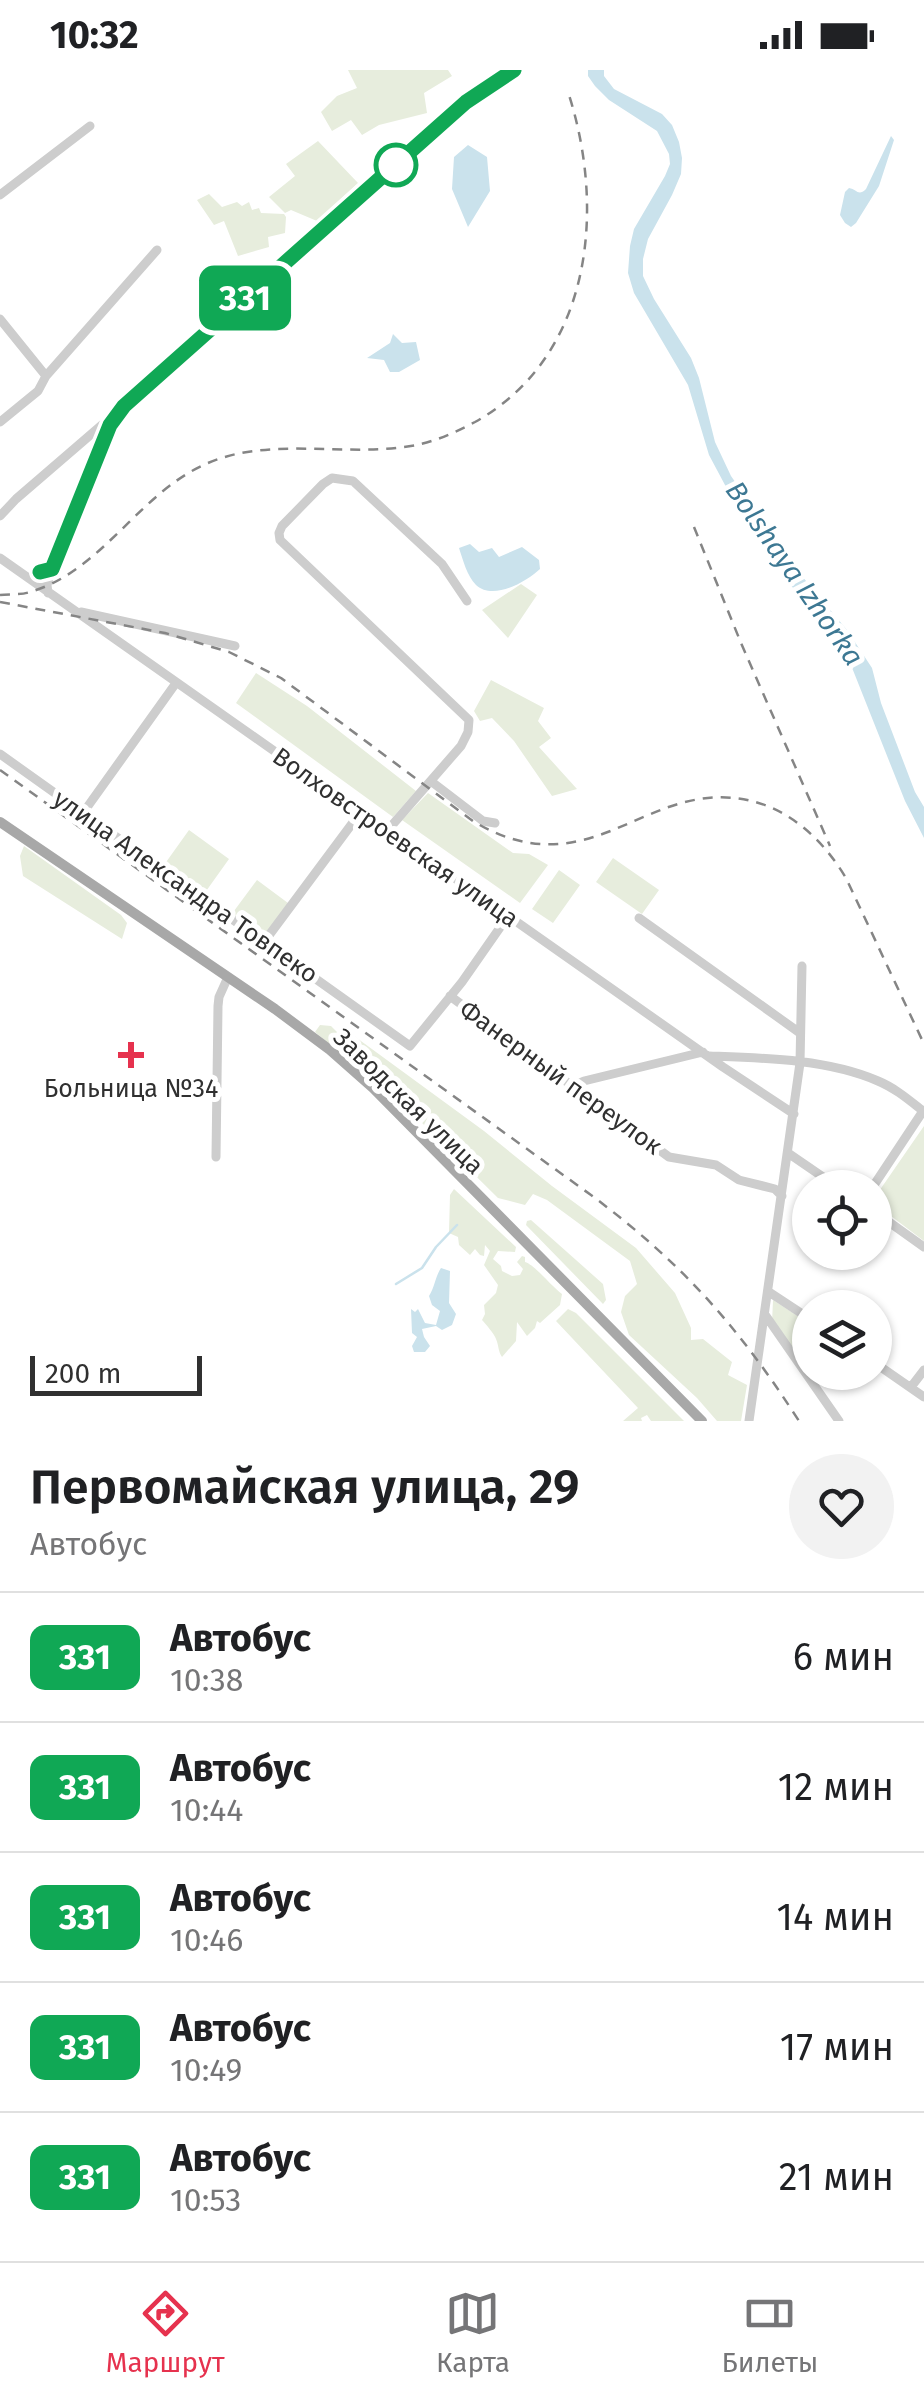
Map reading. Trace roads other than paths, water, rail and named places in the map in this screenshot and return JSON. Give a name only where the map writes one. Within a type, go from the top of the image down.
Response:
[{"type":"main road","name":"Заводская улица","points":[[0,822],[309,1034],[373,1088],[702,1421]]},
{"type":"street","points":[[0,516],[466,102],[514,70]]},
{"type":"street","points":[[0,195],[90,126]]},
{"type":"street","points":[[0,422],[38,391],[46,376],[157,250]]},
{"type":"street","points":[[0,318],[46,376]]},
{"type":"street","points":[[48,592],[52,569],[110,425],[124,406]]},
{"type":"street","points":[[387,831],[462,746],[469,720],[280,540],[278,533],[323,484],[332,478],[353,481],[442,564],[468,601]]},
{"type":"street","name":"Волховстроевская улица","points":[[0,558],[794,1114]]},
{"type":"street","points":[[74,611],[235,646]]},
{"type":"street","points":[[83,814],[176,683]]},
{"type":"street","name":"улица Александра Товпеко","points":[[0,754],[410,1046],[450,996]]},
{"type":"street","points":[[432,782],[484,821],[494,823]]},
{"type":"street","points":[[264,942],[360,812]]},
{"type":"street","points":[[450,996],[508,916]]},
{"type":"street","points":[[639,918],[800,1033]]},
{"type":"street","points":[[750,1421],[800,1063],[802,966]]},
{"type":"street","points":[[216,1157],[218,1006],[228,977]]},
{"type":"street","name":"Фанерный переулок","points":[[450,996],[669,1157],[716,1164],[739,1180],[775,1188],[782,1196]]},
{"type":"street","points":[[573,1086],[706,1054],[841,1070],[878,1081],[924,1111],[884,1170]]},
{"type":"street","points":[[788,1153],[813,1170]]},
{"type":"street","points":[[892,1224],[924,1247]]},
{"type":"street","points":[[769,1292],[792,1307]]},
{"type":"street","points":[[766,1316],[839,1421]]},
{"type":"street","points":[[912,1388],[924,1370]]},
{"type":"street","points":[[892,1374],[924,1397]]},
{"type":"water","name":"Bolshaya Izhorka","points":[[588,70],[604,70],[614,89],[662,114],[672,125],[682,158],[681,174],[648,239],[643,276],[691,358],[715,442],[731,476],[872,668],[881,703],[924,807],[924,838],[905,801],[843,645],[818,612],[786,581],[733,500],[709,455],[688,385],[634,293],[628,273],[634,229],[665,176],[669,154],[657,131],[609,100],[588,76]]},
{"type":"water","points":[[891,136],[894,140],[879,186],[851,227],[840,215],[845,192],[849,188],[859,192],[866,189]]},
{"type":"water","points":[[468,145],[487,157],[490,191],[468,227],[452,189],[454,157]]},
{"type":"water","points":[[393,334],[402,343],[416,342],[420,360],[399,372],[390,372],[384,360],[367,358],[390,343]]},
{"type":"water","points":[[470,544],[479,552],[492,548],[499,557],[522,547],[539,560],[540,569],[509,588],[483,589],[470,577],[459,548]]},
{"type":"water","points":[[441,1268],[450,1271],[449,1303],[456,1314],[452,1325],[442,1330],[436,1326],[422,1329],[430,1346],[425,1352],[414,1352],[412,1346],[417,1337],[412,1333],[411,1309],[418,1309],[425,1323],[436,1325],[440,1311],[429,1296]]},
{"type":"waterway","points":[[396,1284],[422,1268],[457,1225]]},
{"type":"railway","points":[[0,595],[30,592],[56,582],[100,550],[161,492],[208,463],[255,451],[379,449],[423,444],[475,422],[514,394],[545,359],[566,319],[580,276],[586,230],[586,183],[580,137],[568,92]]},
{"type":"railway","points":[[694,527],[830,846]]},
{"type":"railway","points":[[0,602],[165,633],[229,652],[281,678],[473,821],[512,839],[540,844],[583,840],[700,799],[746,800],[785,815],[819,842],[846,878],[924,1044]]},
{"type":"railway","points":[[0,770],[624,1220],[706,1298],[754,1355],[799,1421]]},
{"type":"place","name":"Больница №34","points":[[131,1055]]}]
